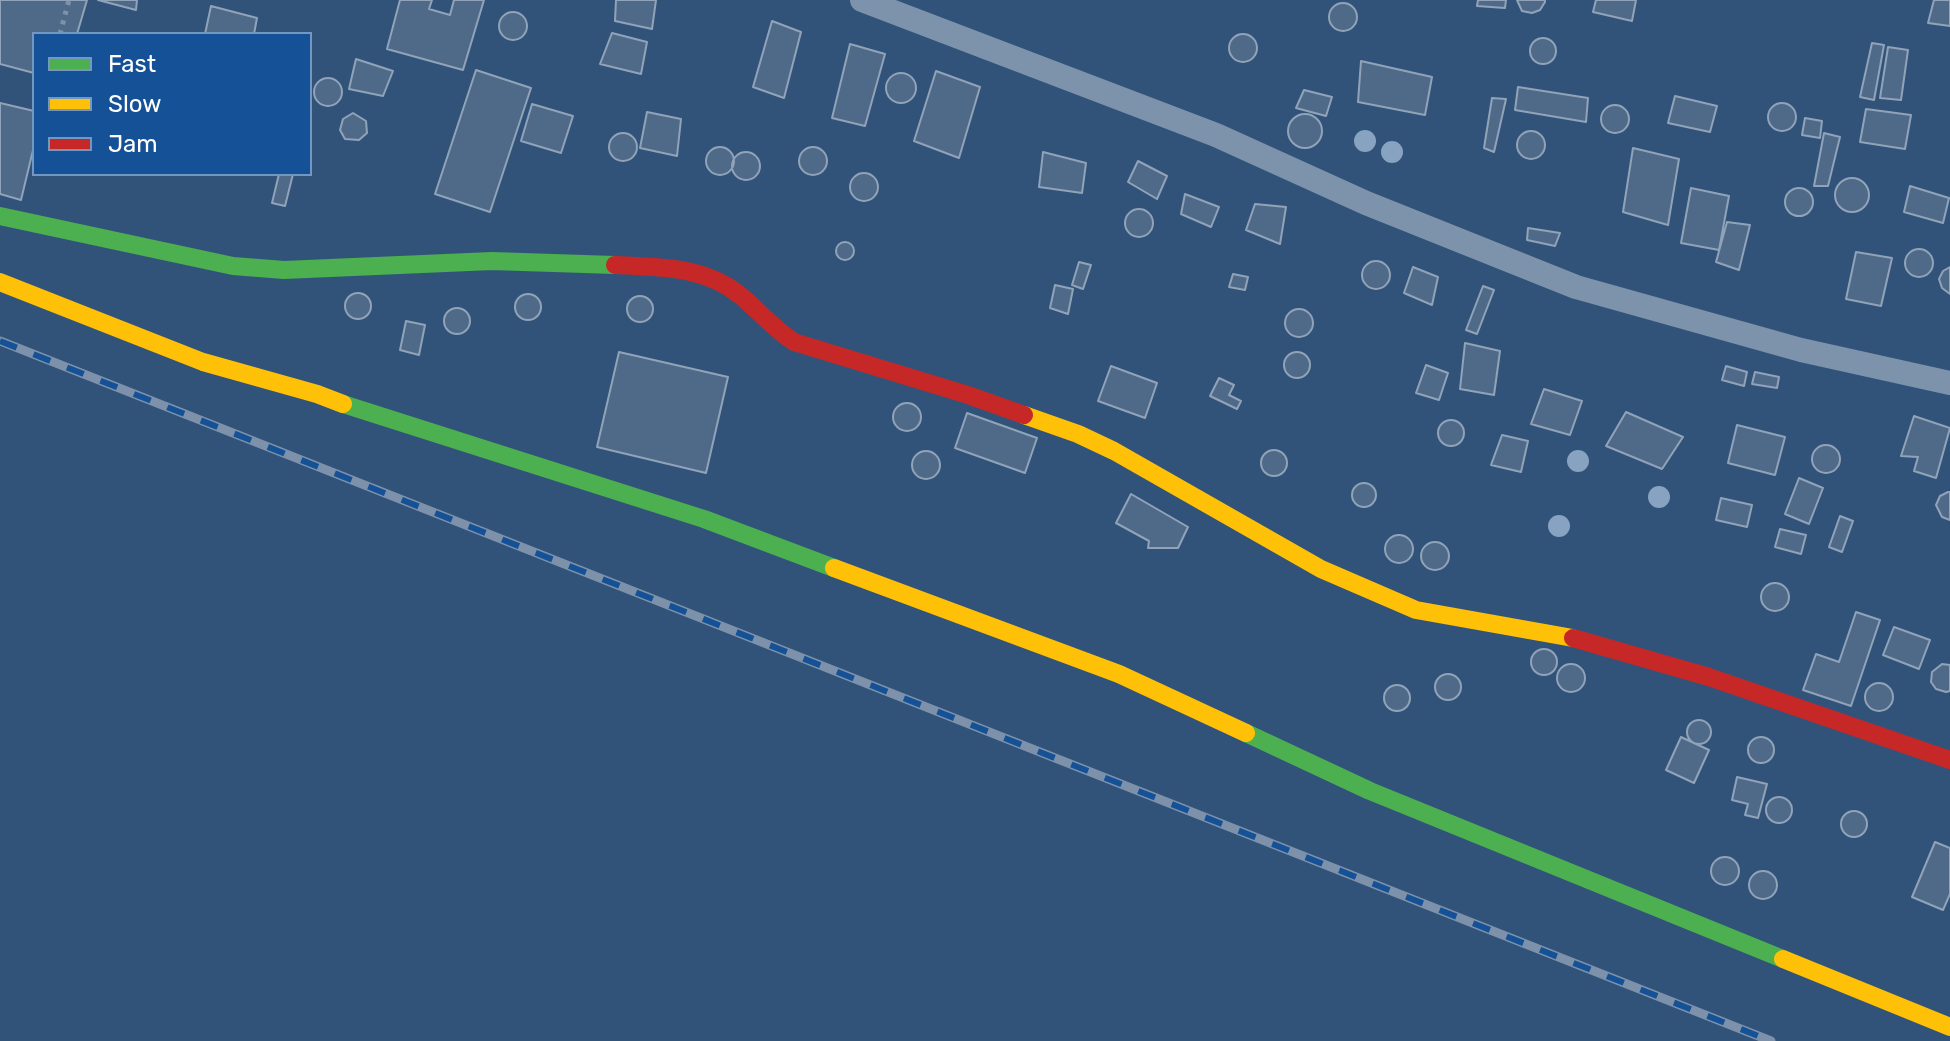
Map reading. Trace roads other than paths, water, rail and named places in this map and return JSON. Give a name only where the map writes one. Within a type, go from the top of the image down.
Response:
[{"type":"street","points":[[862,0],[1216,135],[1366,203],[1576,287],[1801,350],[1950,383]]},
{"type":"street","points":[[0,216],[233,266],[321,269],[492,261],[637,264],[672,267],[700,274],[722,283],[741,296],[776,330],[794,342],[968,395],[1078,434],[1114,451],[1321,569],[1416,610],[1542,631],[1611,647],[1709,677],[1950,760]]},
{"type":"street","points":[[0,282],[203,362],[317,394],[704,519],[1119,674],[1370,791],[1950,1027]]},
{"type":"railway","points":[[0,341],[1771,1041]]}]
